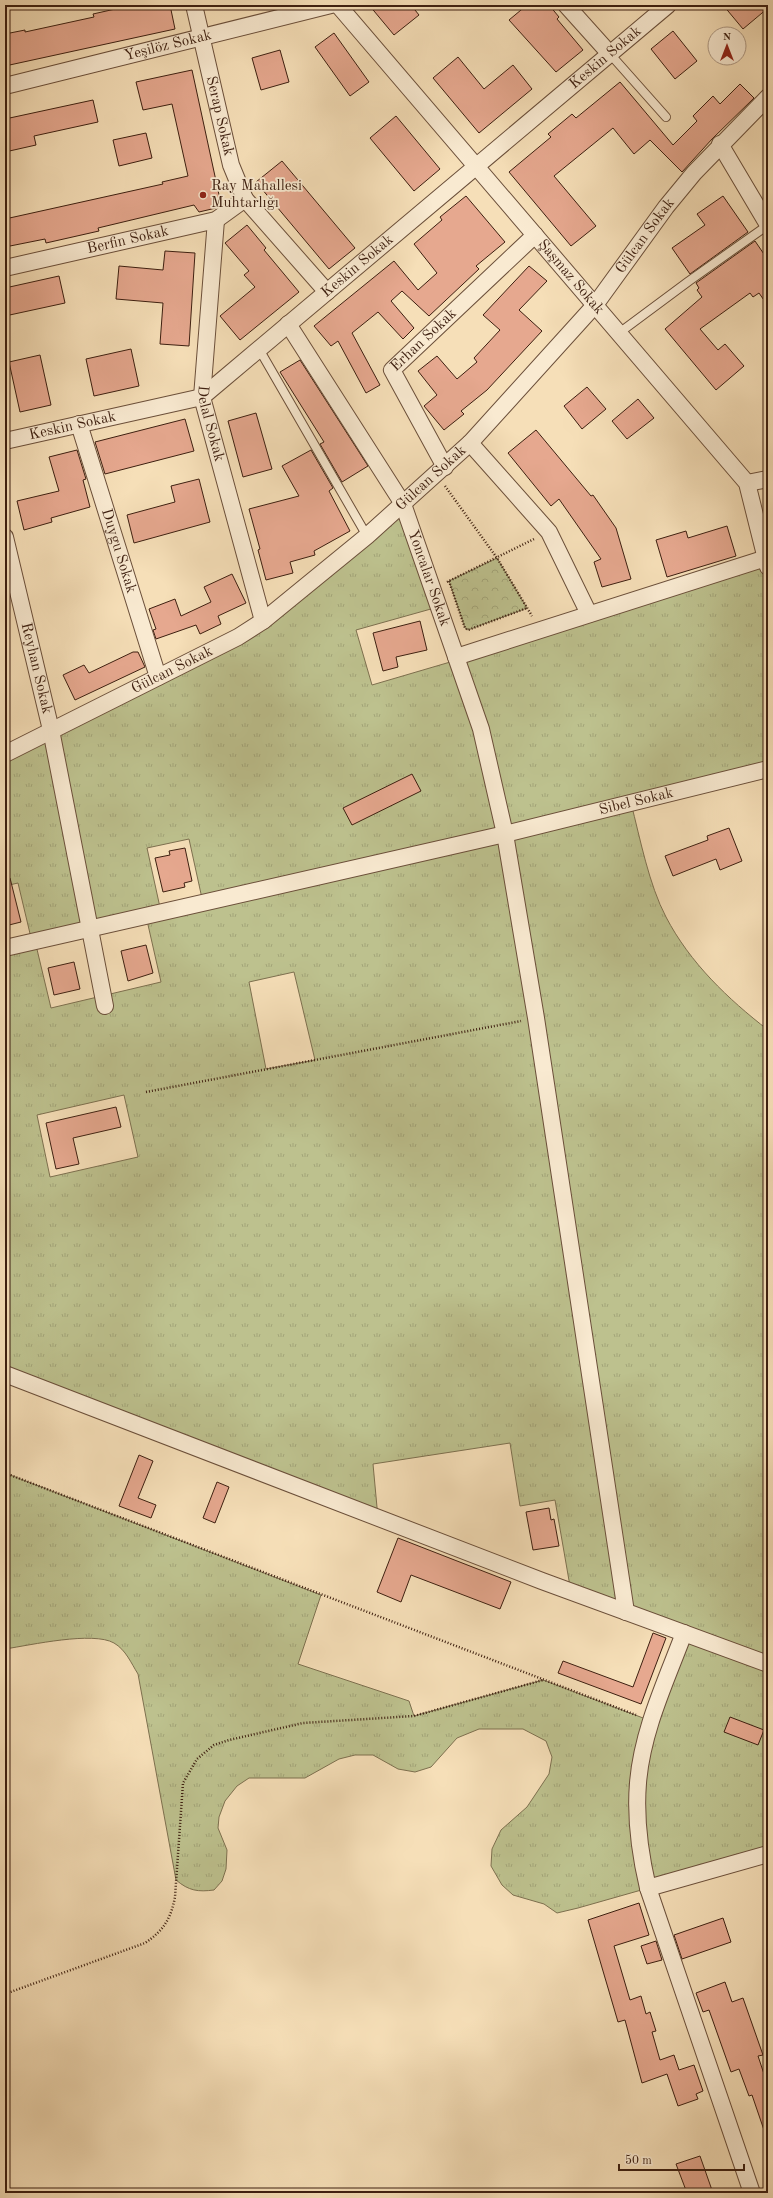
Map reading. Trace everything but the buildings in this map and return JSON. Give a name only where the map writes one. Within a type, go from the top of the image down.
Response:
[{"type":"street","name":"Serap Sokak","points":[[194,5],[231,165],[245,199],[327,292]]},
{"type":"street","name":"Yeşilöz Sokak","points":[[5,86],[331,5]]},
{"type":"street","name":"Şaşmaz Sokak","points":[[338,5],[747,483],[767,562]]},
{"type":"street","points":[[566,5],[610,54]]},
{"type":"street","name":"Keskin Sokak","points":[[5,441],[202,397],[668,5]]},
{"type":"street","name":"Gülcan Sokak","points":[[5,754],[238,637],[263,621],[367,536],[470,443],[595,305],[666,207],[720,144],[768,97]]},
{"type":"street","points":[[720,144],[766,218]]},
{"type":"street","name":"Berfin Sokak","points":[[5,268],[216,220],[245,199]]},
{"type":"street","name":"Delal Sokak","points":[[216,220],[202,397],[263,621]]},
{"type":"street","name":"Erhan Sokak","points":[[441,470],[392,370],[535,235]]},
{"type":"street","name":"Yoncalar Sokak","points":[[288,324],[403,504],[481,729],[505,834],[536,1018],[626,1612]]},
{"type":"street","name":"Duygu Sokak","points":[[79,424],[158,678]]},
{"type":"street","points":[[470,443],[549,532],[589,614]]},
{"type":"street","points":[[747,483],[768,479]]},
{"type":"street","name":"Reyhan Sokak","points":[[5,537],[51,730],[105,1006]]},
{"type":"street","points":[[456,657],[589,614],[767,562]]},
{"type":"street","name":"Sibel Sokak","points":[[5,948],[505,834],[768,769]]},
{"type":"street","points":[[5,1374],[542,1581],[768,1664]]},
{"type":"street","points":[[684,1633],[651,1722],[641,1757],[637,1811],[642,1860],[648,1888],[752,2193]]},
{"type":"street","points":[[648,1888],[768,1854]]},
{"type":"lane","points":[[610,54],[666,117]]},
{"type":"lane","points":[[619,333],[689,281],[766,218]]},
{"type":"lane","points":[[259,349],[367,536]]},
{"type":"path","points":[[441,470],[497,558],[540,630]]},
{"type":"path","points":[[432,589],[549,532]]},
{"type":"path","points":[[449,581],[465,628],[468,630],[527,608]]},
{"type":"path","points":[[146,1092],[536,1018]]},
{"type":"path","points":[[5,1473],[651,1722]]},
{"type":"path","points":[[5,1994],[145,1943],[163,1928],[173,1910],[175,1897],[183,1783],[196,1758],[214,1745],[228,1740],[303,1723],[414,1716],[543,1680]]},
{"type":"green space","points":[[403,504],[438,607],[356,630],[372,685],[457,660],[766,558],[768,567],[768,769],[631,803],[655,891],[666,917],[676,934],[698,965],[724,993],[768,1030],[768,1854],[557,1913],[544,1904],[513,1895],[502,1885],[491,1866],[492,1849],[501,1830],[527,1807],[549,1774],[552,1757],[546,1741],[523,1729],[479,1729],[457,1738],[431,1767],[415,1772],[398,1769],[373,1755],[355,1755],[339,1759],[305,1778],[249,1778],[237,1786],[225,1801],[219,1817],[218,1828],[227,1850],[226,1869],[222,1881],[214,1890],[203,1891],[190,1889],[176,1880],[138,1674],[125,1653],[114,1643],[92,1638],[45,1642],[5,1649],[5,1473],[321,1595],[298,1664],[409,1701],[414,1716],[543,1680],[651,1721],[684,1633],[571,1592],[555,1500],[520,1506],[510,1443],[373,1464],[378,1518],[5,1374],[5,948],[32,942],[18,883],[5,886],[5,754],[238,637]],"holes":[[[189,839],[203,903],[161,912],[147,848]],[[146,916],[161,982],[51,1008],[35,941]],[[294,972],[315,1060],[266,1069],[249,982]],[[124,1095],[138,1157],[50,1177],[37,1115]]]},
{"type":"green space","points":[[497,558],[527,608],[468,630],[465,628],[449,581]]},
{"type":"place","name":"Ray Mahallesi Muhtarlığı","points":[[203,195]]}]
